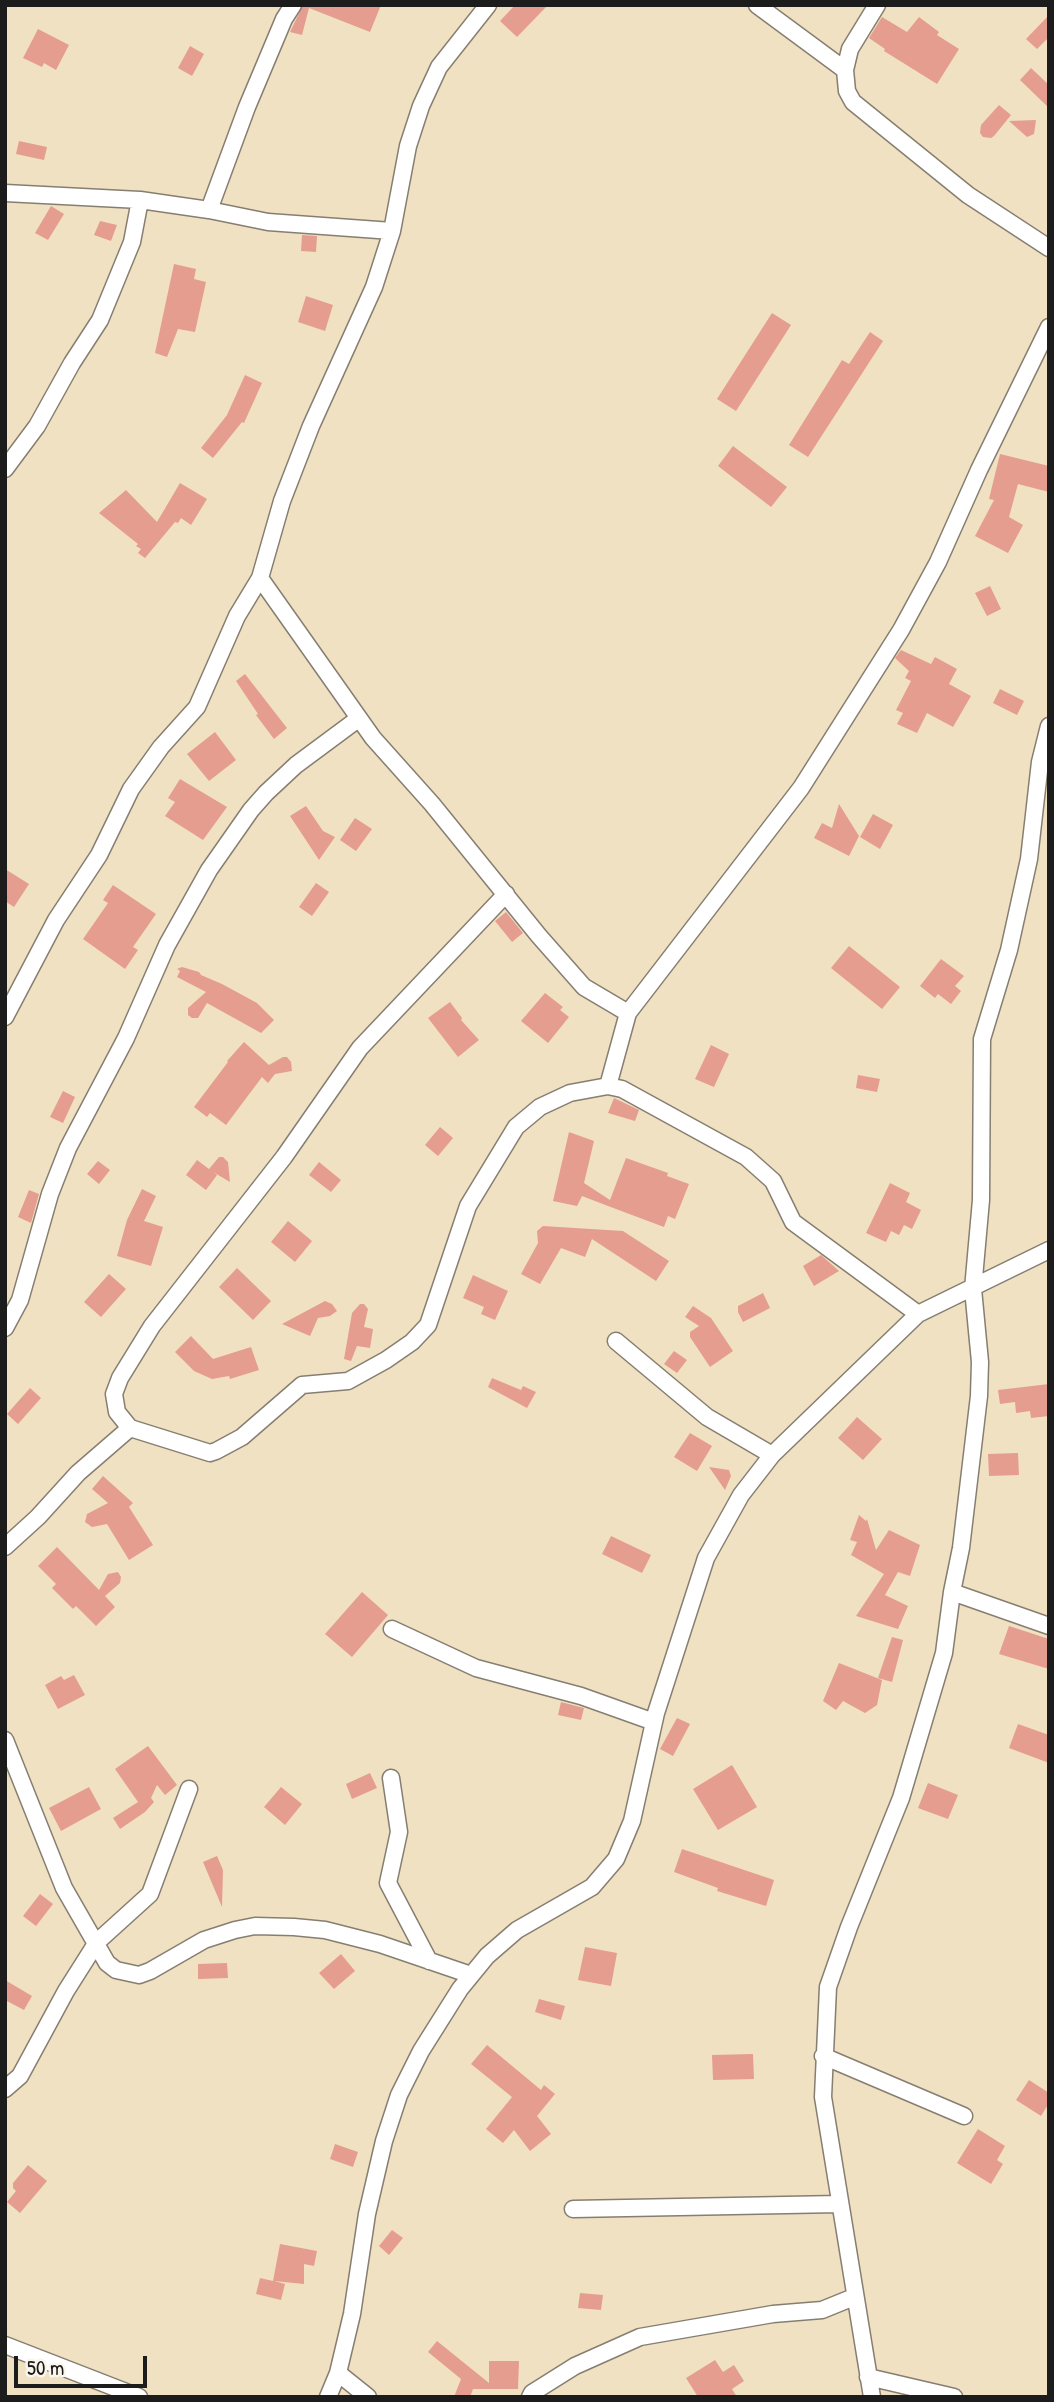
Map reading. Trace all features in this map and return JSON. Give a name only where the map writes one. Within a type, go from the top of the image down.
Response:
[{"type":"street","points":[[209,210],[247,107],[284,19],[293,5]]},
{"type":"street","points":[[5,1017],[55,920],[99,855],[144,768],[197,707],[237,616],[260,578],[296,463],[374,287],[392,232],[408,146],[421,106],[439,67],[488,5]]},
{"type":"street","points":[[757,5],[845,70]]},
{"type":"street","points":[[877,5],[850,49],[845,70],[847,91],[853,102],[968,195],[1049,248]]},
{"type":"street","points":[[5,193],[140,200],[268,222],[392,232]]},
{"type":"street","points":[[5,469],[37,426],[72,363],[100,320],[132,242],[140,200]]},
{"type":"street","points":[[608,1086],[628,1013],[801,788],[901,630],[938,562],[979,470],[1049,327]]},
{"type":"street","points":[[260,578],[373,738],[432,804],[584,987],[628,1013]]},
{"type":"street","points":[[5,1328],[20,1300],[50,1194],[68,1148],[126,1038],[167,945],[209,870],[266,793],[296,765],[358,719]]},
{"type":"street","points":[[872,2397],[823,2097],[828,1987],[901,1798],[944,1653],[961,1548],[979,1396],[980,1362],[973,1289],[981,1200],[982,1039],[1009,950],[1029,859],[1040,762],[1049,726]]},
{"type":"street","points":[[506,894],[360,1048],[284,1157],[152,1326],[120,1378],[114,1394],[117,1412],[130,1428],[210,1453],[242,1437],[302,1385],[348,1381],[412,1342],[428,1325],[468,1206],[516,1127],[540,1107],[570,1093],[608,1086],[622,1089],[746,1157],[773,1181],[793,1222],[919,1314]]},
{"type":"street","points":[[328,2397],[338,2373],[352,2314],[367,2214],[384,2141],[399,2095],[421,2051],[471,1975],[487,1956],[517,1930],[592,1887],[616,1859],[632,1821],[654,1722],[706,1558],[741,1495],[772,1455],[919,1314],[1049,1250]]},
{"type":"street","points":[[616,1341],[707,1418],[772,1455]]},
{"type":"street","points":[[5,1547],[38,1517],[78,1473],[130,1428]]},
{"type":"street","points":[[952,1592],[1049,1626]]},
{"type":"street","points":[[392,1629],[476,1668],[581,1696],[654,1722]]},
{"type":"street","points":[[5,1740],[64,1888],[107,1963],[117,1970],[139,1975],[204,1940],[255,1926],[325,1930],[380,1944],[471,1975]]},
{"type":"street","points":[[391,1778],[399,1832],[388,1883],[429,1961]]},
{"type":"street","points":[[5,2090],[20,2076],[66,1991],[97,1942],[150,1894],[188,1789]]},
{"type":"street","points":[[823,2056],[964,2116]]},
{"type":"street","points":[[573,2210],[839,2203]]},
{"type":"street","points":[[530,2397],[532,2393],[575,2366],[640,2337],[773,2314],[822,2310],[855,2297]]},
{"type":"street","points":[[5,2344],[139,2397]]},
{"type":"street","points":[[338,2373],[368,2397]]},
{"type":"street","points":[[868,2377],[954,2397]]},
{"type":"building","points":[[303,5],[381,5],[370,32],[309,8],[302,35],[290,32]]},
{"type":"building","points":[[515,5],[548,5],[517,37],[500,21]]},
{"type":"building","points":[[1049,15],[1049,37],[1037,49],[1026,39]]},
{"type":"building","points":[[882,17],[907,32],[919,17],[939,32],[937,35],[959,49],[937,84],[884,51],[885,49],[869,38]]},
{"type":"building","points":[[38,29],[69,45],[56,70],[44,63],[42,67],[23,58]]},
{"type":"building","points":[[190,46],[204,54],[192,76],[178,68]]},
{"type":"building","points":[[1031,68],[1049,85],[1049,108],[1020,80]]},
{"type":"building","points":[[999,105],[1011,115],[994,136],[983,137],[980,133],[981,125]]},
{"type":"building","points":[[1036,120],[1034,134],[1027,137],[1009,121]]},
{"type":"building","points":[[19,141],[47,147],[44,160],[16,154]]},
{"type":"building","points":[[51,206],[64,214],[48,240],[35,233]]},
{"type":"building","points":[[100,221],[117,225],[111,241],[94,235]]},
{"type":"building","points":[[302,235],[317,236],[316,252],[301,251]]},
{"type":"building","points":[[174,264],[196,269],[194,279],[206,282],[195,332],[178,329],[167,357],[155,353]]},
{"type":"building","points":[[306,296],[333,305],[325,331],[298,322]]},
{"type":"building","points":[[772,313],[791,325],[736,411],[717,399]]},
{"type":"building","points":[[870,332],[883,341],[808,457],[789,445],[842,360],[849,364]]},
{"type":"building","points":[[245,375],[262,383],[244,423],[242,422],[213,458],[201,448],[227,415]]},
{"type":"building","points":[[733,446],[787,487],[771,507],[718,466]]},
{"type":"building","points":[[1000,454],[1049,466],[1049,492],[1018,484],[1009,517],[1023,525],[1008,553],[975,536],[994,500],[989,499]]},
{"type":"building","points":[[180,483],[207,499],[191,525],[181,518],[178,523],[175,522],[145,558],[138,553],[141,549],[136,546],[138,544],[99,513],[126,490],[157,522]]},
{"type":"building","points":[[990,586],[1001,609],[987,616],[975,593]]},
{"type":"building","points":[[901,650],[931,664],[935,657],[957,669],[949,684],[971,696],[953,727],[927,713],[917,733],[897,724],[903,713],[896,710],[911,681],[905,678],[909,671],[895,658]]},
{"type":"building","points":[[245,674],[287,728],[274,739],[236,681]]},
{"type":"building","points":[[1000,689],[1024,701],[1017,715],[993,703]]},
{"type":"building","points":[[215,732],[236,760],[209,781],[187,754]]},
{"type":"building","points":[[180,779],[227,807],[203,840],[165,816],[175,802],[168,798]]},
{"type":"building","points":[[839,804],[859,836],[849,856],[814,838],[822,823],[832,828]]},
{"type":"building","points":[[306,806],[323,831],[335,837],[319,860],[290,816]]},
{"type":"building","points":[[873,814],[893,825],[880,849],[860,837]]},
{"type":"building","points":[[355,818],[372,829],[356,851],[340,840]]},
{"type":"building","points":[[5,869],[29,884],[14,907],[5,901]]},
{"type":"building","points":[[316,883],[329,892],[312,916],[299,907]]},
{"type":"building","points":[[113,885],[156,914],[133,947],[138,950],[125,969],[83,939],[108,903],[103,900]]},
{"type":"building","points":[[506,912],[523,933],[512,942],[495,921]]},
{"type":"building","points":[[849,946],[900,987],[882,1009],[831,968]]},
{"type":"building","points":[[941,959],[964,976],[955,986],[961,991],[951,1004],[938,994],[935,998],[920,986]]},
{"type":"building","points":[[182,967],[199,972],[257,1003],[274,1020],[261,1033],[207,1003],[198,1018],[192,1018],[188,1015],[188,1008],[206,992],[177,977],[180,971],[177,969]]},
{"type":"building","points":[[545,993],[563,1007],[560,1010],[569,1017],[548,1043],[521,1021]]},
{"type":"building","points":[[450,1002],[461,1020],[479,1040],[458,1057],[428,1018]]},
{"type":"building","points":[[244,1042],[269,1065],[287,1057],[292,1071],[275,1074],[268,1083],[262,1077],[226,1125],[210,1113],[207,1117],[194,1107]]},
{"type":"building","points":[[711,1045],[729,1054],[714,1087],[695,1079]]},
{"type":"building","points":[[858,1075],[880,1079],[877,1092],[856,1088]]},
{"type":"building","points":[[63,1091],[75,1097],[63,1123],[50,1117]]},
{"type":"building","points":[[614,1098],[639,1110],[635,1121],[608,1113]]},
{"type":"building","points":[[440,1127],[453,1138],[438,1156],[425,1145]]},
{"type":"building","points":[[569,1132],[594,1141],[584,1183],[610,1200],[626,1158],[668,1173],[667,1176],[689,1184],[675,1219],[668,1216],[664,1227],[582,1196],[577,1206],[553,1201]]},
{"type":"building","points":[[219,1157],[228,1162],[230,1182],[213,1172],[217,1175],[206,1190],[186,1175],[197,1160],[209,1169]]},
{"type":"building","points":[[98,1161],[110,1170],[99,1184],[87,1174]]},
{"type":"building","points":[[319,1162],[341,1180],[331,1192],[309,1175]]},
{"type":"building","points":[[890,1183],[910,1193],[906,1202],[921,1210],[912,1229],[904,1225],[899,1235],[891,1231],[886,1242],[866,1233]]},
{"type":"building","points":[[142,1189],[156,1196],[144,1221],[163,1227],[151,1266],[117,1256],[127,1220]]},
{"type":"building","points":[[29,1190],[39,1194],[31,1223],[18,1217]]},
{"type":"building","points":[[288,1221],[312,1241],[295,1262],[271,1242]]},
{"type":"building","points":[[543,1226],[623,1231],[669,1261],[656,1281],[592,1239],[585,1257],[561,1248],[540,1284],[521,1274],[538,1243],[537,1231]]},
{"type":"building","points":[[821,1255],[839,1271],[814,1286],[803,1266]]},
{"type":"building","points":[[237,1268],[271,1301],[253,1320],[219,1287]]},
{"type":"building","points":[[109,1274],[126,1289],[101,1317],[84,1302]]},
{"type":"building","points":[[473,1275],[508,1291],[495,1320],[481,1314],[484,1307],[463,1298]]},
{"type":"building","points":[[763,1293],[770,1308],[743,1322],[738,1306]]},
{"type":"building","points":[[325,1301],[332,1304],[337,1311],[330,1316],[318,1318],[310,1336],[282,1324]]},
{"type":"building","points":[[360,1304],[364,1304],[368,1309],[364,1327],[373,1329],[370,1348],[357,1346],[351,1361],[344,1359],[352,1313]]},
{"type":"building","points":[[693,1306],[711,1318],[733,1351],[710,1367],[690,1337],[690,1332],[699,1326],[685,1317]]},
{"type":"building","points":[[191,1336],[213,1359],[251,1347],[259,1370],[230,1379],[229,1376],[212,1379],[194,1371],[175,1352]]},
{"type":"building","points":[[674,1351],[687,1360],[677,1373],[664,1364]]},
{"type":"building","points":[[492,1378],[521,1390],[523,1386],[536,1392],[527,1408],[488,1387]]},
{"type":"building","points":[[1049,1384],[1049,1416],[1031,1418],[1030,1411],[1016,1413],[1015,1402],[1000,1404],[998,1390]]},
{"type":"building","points":[[30,1388],[41,1398],[18,1424],[7,1414]]},
{"type":"building","points":[[857,1417],[882,1439],[863,1460],[838,1438]]},
{"type":"building","points":[[690,1433],[712,1446],[697,1471],[674,1457]]},
{"type":"building","points":[[1018,1453],[1019,1475],[989,1476],[988,1454]]},
{"type":"building","points":[[709,1467],[729,1470],[731,1476],[725,1490]]},
{"type":"building","points":[[103,1476],[133,1503],[129,1507],[153,1545],[129,1560],[107,1524],[92,1527],[85,1522],[87,1514],[108,1503],[92,1489]]},
{"type":"building","points":[[859,1515],[866,1521],[867,1519],[876,1550],[889,1530],[920,1545],[910,1576],[898,1572],[885,1595],[908,1606],[898,1629],[856,1616],[884,1574],[851,1555],[857,1542],[850,1540]]},
{"type":"building","points":[[611,1536],[651,1555],[642,1573],[602,1554]]},
{"type":"building","points":[[57,1547],[99,1590],[108,1574],[118,1572],[121,1577],[120,1583],[105,1596],[115,1607],[96,1626],[76,1606],[73,1609],[52,1588],[56,1584],[38,1566]]},
{"type":"building","points":[[362,1592],[388,1615],[352,1657],[325,1634]]},
{"type":"building","points":[[1009,1626],[1049,1639],[1049,1669],[999,1654]]},
{"type":"building","points":[[892,1637],[903,1640],[892,1682],[878,1678]]},
{"type":"building","points":[[839,1663],[882,1680],[877,1705],[865,1713],[843,1701],[836,1710],[823,1701]]},
{"type":"building","points":[[74,1675],[85,1695],[58,1709],[45,1685],[61,1676],[64,1680]]},
{"type":"building","points":[[561,1702],[584,1708],[581,1720],[558,1715]]},
{"type":"building","points":[[677,1718],[690,1724],[673,1756],[660,1749]]},
{"type":"building","points":[[1018,1724],[1049,1735],[1049,1763],[1009,1748]]},
{"type":"building","points":[[148,1746],[177,1785],[165,1795],[157,1785],[151,1798],[154,1802],[145,1812],[120,1829],[113,1818],[138,1802],[115,1769]]},
{"type":"building","points":[[732,1765],[757,1807],[718,1830],[693,1789]]},
{"type":"building","points":[[370,1773],[377,1788],[352,1799],[346,1784]]},
{"type":"building","points":[[928,1783],[958,1795],[948,1819],[918,1808]]},
{"type":"building","points":[[89,1787],[101,1809],[61,1831],[49,1808]]},
{"type":"building","points":[[281,1787],[302,1804],[285,1825],[264,1807]]},
{"type":"building","points":[[682,1849],[774,1880],[766,1906],[717,1891],[718,1888],[674,1872]]},
{"type":"building","points":[[217,1856],[223,1870],[222,1907],[203,1862]]},
{"type":"building","points":[[40,1894],[53,1904],[36,1926],[23,1916]]},
{"type":"building","points":[[585,1947],[617,1953],[611,1986],[578,1980]]},
{"type":"building","points":[[341,1954],[355,1971],[334,1989],[319,1973]]},
{"type":"building","points":[[227,1963],[228,1978],[198,1979],[198,1964]]},
{"type":"building","points":[[5,1980],[32,1996],[24,2010],[5,2000]]},
{"type":"building","points":[[539,1999],[565,2006],[561,2020],[535,2012]]},
{"type":"building","points":[[487,2045],[541,2090],[544,2085],[555,2094],[537,2116],[551,2134],[530,2151],[514,2130],[503,2143],[486,2129],[512,2097],[471,2064]]},
{"type":"building","points":[[753,2054],[754,2079],[713,2080],[712,2055]]},
{"type":"building","points":[[1029,2080],[1049,2093],[1049,2103],[1041,2116],[1016,2100]]},
{"type":"building","points":[[978,2129],[1005,2146],[997,2160],[1003,2164],[991,2184],[957,2163]]},
{"type":"building","points":[[335,2144],[358,2152],[353,2167],[330,2159]]},
{"type":"building","points":[[28,2165],[47,2181],[20,2213],[7,2202],[16,2191],[13,2183]]},
{"type":"building","points":[[392,2230],[403,2238],[389,2255],[379,2246]]},
{"type":"building","points":[[280,2244],[317,2251],[314,2266],[304,2264],[304,2284],[274,2281],[285,2284],[281,2300],[256,2294],[260,2278],[273,2281]]},
{"type":"building","points":[[580,2293],[603,2295],[601,2310],[578,2308]]},
{"type":"building","points":[[437,2341],[489,2383],[489,2361],[519,2361],[518,2389],[473,2389],[470,2397],[454,2397],[461,2379],[428,2352]]},
{"type":"building","points":[[715,2360],[723,2372],[734,2365],[744,2381],[732,2389],[737,2397],[698,2397],[686,2378]]}]
